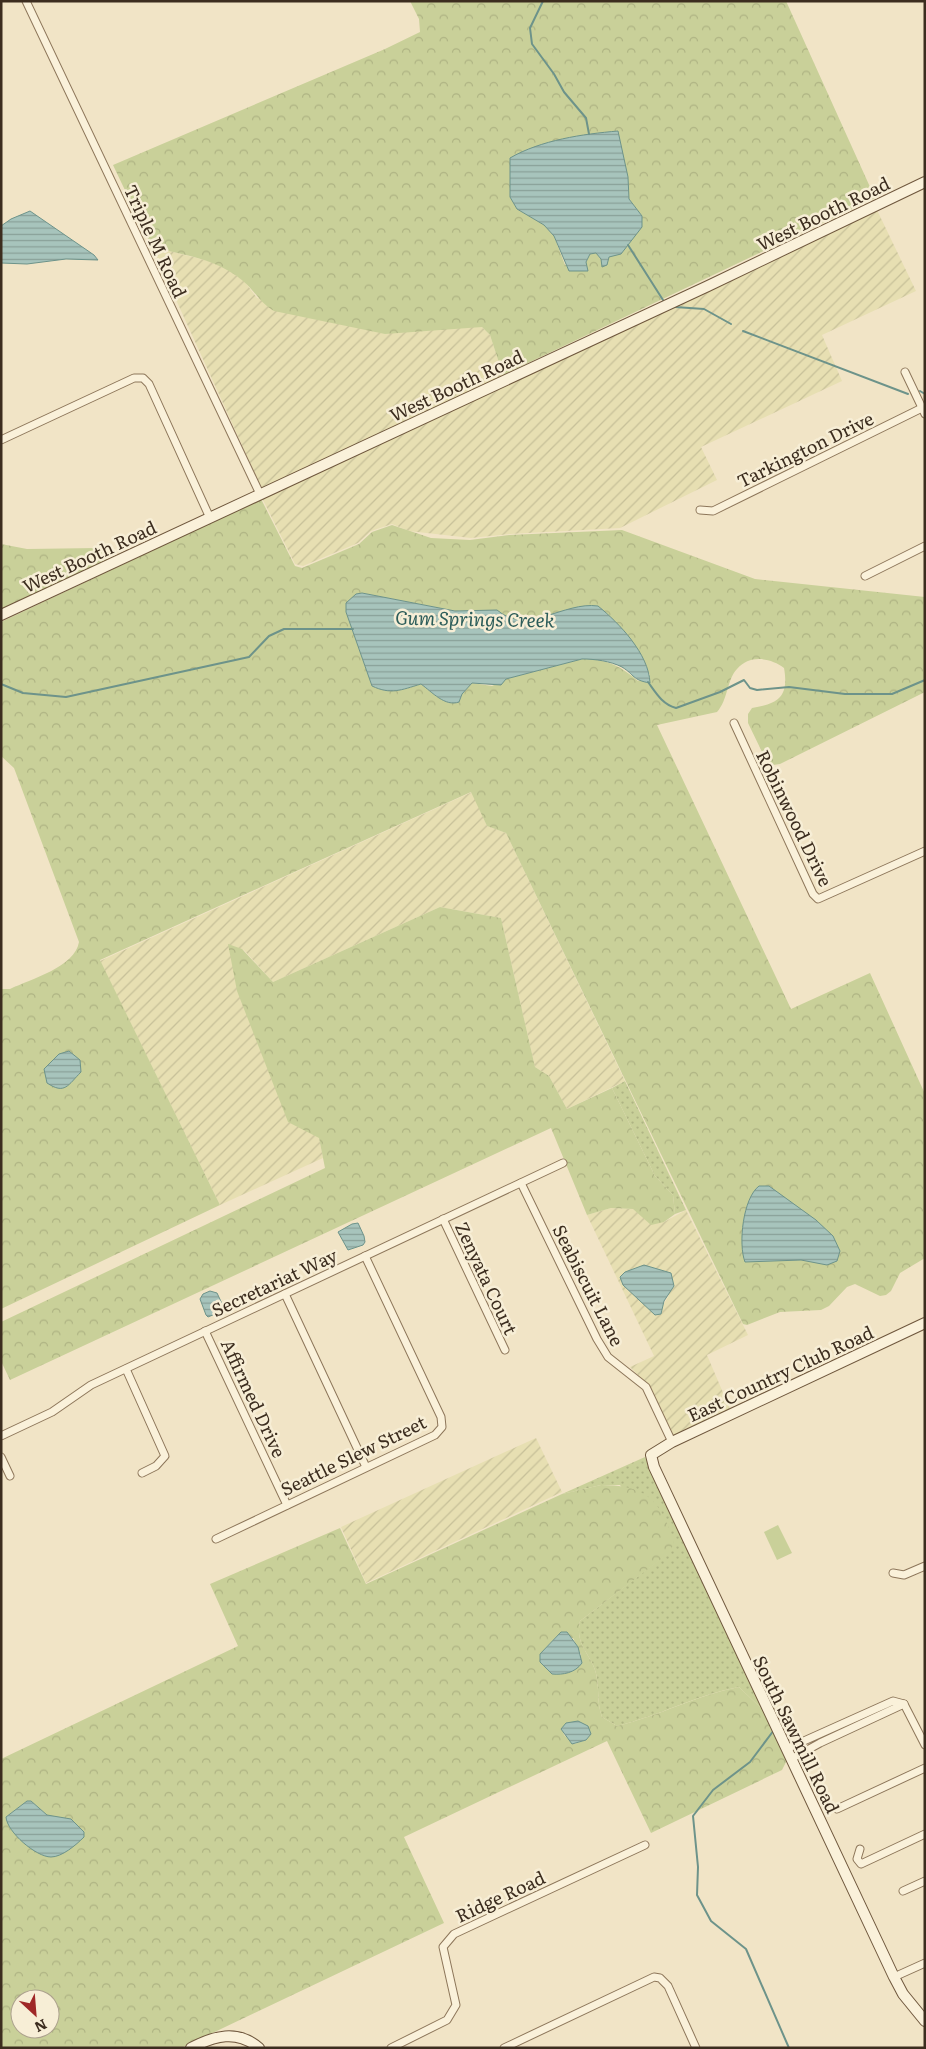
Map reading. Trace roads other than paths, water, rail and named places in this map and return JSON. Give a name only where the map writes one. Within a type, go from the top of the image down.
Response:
[{"type":"street","name":"Triple M Road","points":[[26,1],[260,494]]},
{"type":"street","name":"West Booth Road","points":[[1,616],[925,182]]},
{"type":"street","points":[[905,372],[923,411]]},
{"type":"street","points":[[1,440],[134,378],[143,378],[149,384],[210,518]]},
{"type":"street","name":"Tarkington Drive","points":[[700,510],[712,511],[923,411]]},
{"type":"street","points":[[865,576],[925,546]]},
{"type":"street","name":"Robinwood Drive","points":[[734,724],[813,894],[818,899],[925,851]]},
{"type":"street","name":"Secretariat Way","points":[[1,1436],[52,1412],[91,1385],[564,1163]]},
{"type":"street","name":"Seabiscuit Lane","points":[[521,1183],[597,1339],[608,1357],[646,1387],[672,1442]]},
{"type":"street","name":"Zenyata Court","points":[[443,1219],[504,1350]]},
{"type":"street","name":"Seattle Slew Street","points":[[216,1539],[435,1435],[442,1427],[441,1417],[365,1256]]},
{"type":"street","points":[[285,1294],[366,1467]]},
{"type":"street","name":"East Country Club Road","points":[[651,1455],[672,1442],[925,1323]]},
{"type":"street","name":"Affirmed Drive","points":[[206,1331],[287,1505]]},
{"type":"street","points":[[126,1369],[165,1456],[156,1466],[142,1473]]},
{"type":"street","name":"South Sawmill Road","points":[[651,1455],[654,1467],[894,1976],[903,1994],[925,2021]]},
{"type":"street","points":[[1,1457],[10,1476]]},
{"type":"street","points":[[893,1573],[904,1575],[925,1566]]},
{"type":"street","points":[[786,1749],[894,1701],[904,1704],[924,1743]]},
{"type":"street","points":[[791,1759],[820,1743],[904,1704]]},
{"type":"street","points":[[837,1809],[925,1768]]},
{"type":"street","points":[[860,1850],[857,1859],[861,1864],[925,1834]]},
{"type":"street","name":"Ridge Road","points":[[391,2048],[447,2020],[456,2004],[444,1947],[454,1934],[645,1845]]},
{"type":"street","points":[[903,1891],[925,1881]]},
{"type":"street","points":[[894,1976],[925,1963]]},
{"type":"street","points":[[504,2048],[649,1978],[660,1978],[668,1986],[696,2048]]},
{"type":"street","points":[[191,2048],[211,2039],[229,2035],[247,2039],[258,2048]]},
{"type":"water","points":[[618,131],[628,177],[629,199],[642,216],[642,227],[621,254],[609,257],[607,265],[602,267],[601,259],[596,253],[590,254],[586,262],[588,271],[569,271],[554,236],[544,225],[517,209],[510,197],[510,158],[549,142],[577,136]]},
{"type":"water","points":[[30,211],[94,255],[98,260],[66,259],[27,264],[1,263],[1,226],[11,219]]},
{"type":"water","points":[[362,593],[455,611],[497,610],[509,617],[521,620],[546,616],[572,608],[598,606],[615,621],[639,650],[648,672],[650,683],[637,679],[622,667],[613,663],[582,659],[506,679],[501,685],[472,683],[462,694],[459,702],[454,703],[444,701],[421,684],[396,691],[379,689],[372,686],[346,612],[346,603],[356,594]]},
{"type":"water","points":[[69,1051],[80,1060],[81,1072],[66,1087],[53,1087],[47,1083],[44,1069],[59,1054]]},
{"type":"water","points":[[759,1186],[769,1186],[816,1220],[833,1236],[840,1251],[837,1261],[827,1265],[801,1260],[745,1262],[742,1244],[743,1222],[749,1200]]},
{"type":"water","points":[[358,1223],[365,1242],[363,1245],[348,1250],[338,1232],[352,1224]]},
{"type":"water","points":[[644,1265],[671,1273],[674,1286],[664,1301],[661,1314],[655,1315],[623,1285],[620,1277],[625,1272]]},
{"type":"water","points":[[210,1291],[217,1293],[225,1310],[208,1317],[200,1299],[203,1294]]},
{"type":"water","points":[[561,1632],[567,1632],[578,1647],[582,1663],[568,1673],[552,1674],[540,1662],[540,1654]]},
{"type":"water","points":[[578,1721],[588,1726],[591,1734],[586,1740],[572,1744],[561,1729],[566,1723]]},
{"type":"water","points":[[27,1801],[31,1801],[47,1815],[71,1819],[84,1832],[84,1837],[69,1850],[51,1857],[30,1848],[11,1830],[6,1817]]},
{"type":"waterway","points":[[543,1],[530,28],[532,44],[554,74],[564,92],[586,118],[589,134]]},
{"type":"waterway","points":[[628,245],[663,300]]},
{"type":"waterway","points":[[675,307],[704,309],[731,324]]},
{"type":"waterway","points":[[743,331],[908,394]]},
{"type":"waterway","points":[[920,391],[925,394]]},
{"type":"waterway","name":"Gum Springs Creek","points":[[1,684],[23,693],[66,697],[249,657],[269,636],[284,629],[353,629]]},
{"type":"waterway","name":"Gum Springs Creek","points":[[648,682],[663,701],[676,708],[720,692],[744,680],[750,688],[757,690],[789,687],[845,694],[892,694],[925,680]]},
{"type":"waterway","points":[[774,1730],[750,1762],[713,1790],[693,1816],[698,1867],[697,1895],[711,1921],[746,1949],[789,2048]]}]
